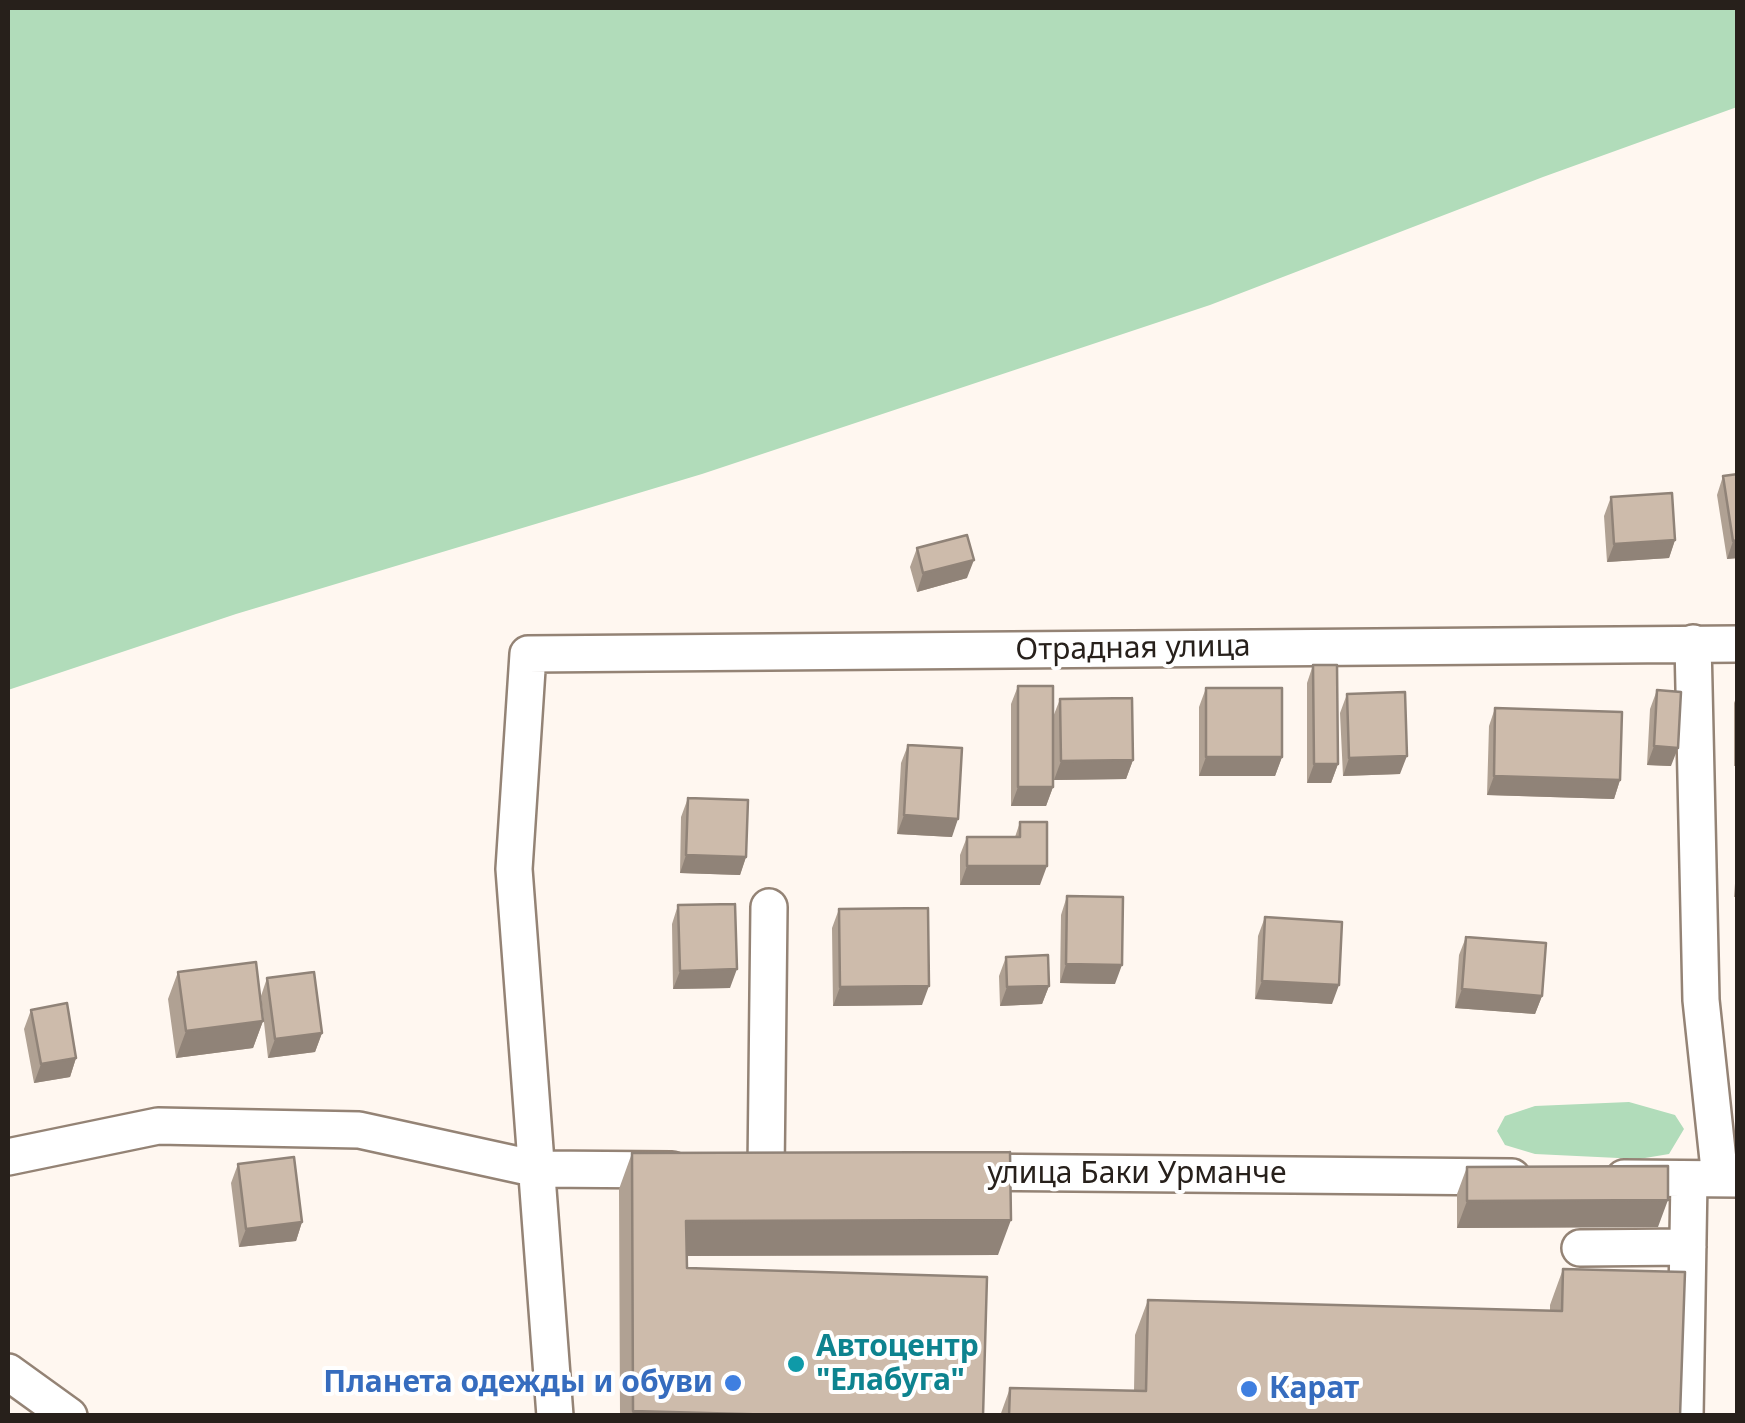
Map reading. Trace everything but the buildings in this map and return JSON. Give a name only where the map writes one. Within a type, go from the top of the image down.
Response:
[{"type":"street","points":[[1685,1416],[1688,1247],[1715,1179],[1701,1000],[1693,644]]},
{"type":"street","name":"Отрадная улица","points":[[538,1168],[514,869],[528,654],[1738,644]]},
{"type":"street","points":[[766,1171],[769,906]]},
{"type":"street","points":[[8,1157],[158,1126],[359,1130],[538,1168],[805,1171]]},
{"type":"street","points":[[538,1168],[554,1416]]},
{"type":"street","name":"улица Баки Урманче","points":[[923,1172],[1552,1178]]},
{"type":"street","points":[[1591,1178],[1715,1179]]},
{"type":"street","points":[[1580,1248],[1688,1247]]},
{"type":"street","points":[[8,1372],[69,1416]]},
{"type":"green space","points":[[8,8],[1737,8],[1737,107],[1210,305],[702,474],[236,614],[8,690]]},
{"type":"green space","points":[[1629,1102],[1675,1115],[1684,1129],[1669,1154],[1639,1159],[1535,1154],[1505,1145],[1497,1131],[1505,1116],[1535,1106]]},
{"type":"place","name":"Автоцентр \"Елабуга\"","points":[[796,1364]]},
{"type":"place","name":"Планета одежды и обуви","points":[[733,1383]]},
{"type":"place","name":"Карат","points":[[1249,1389]]}]
